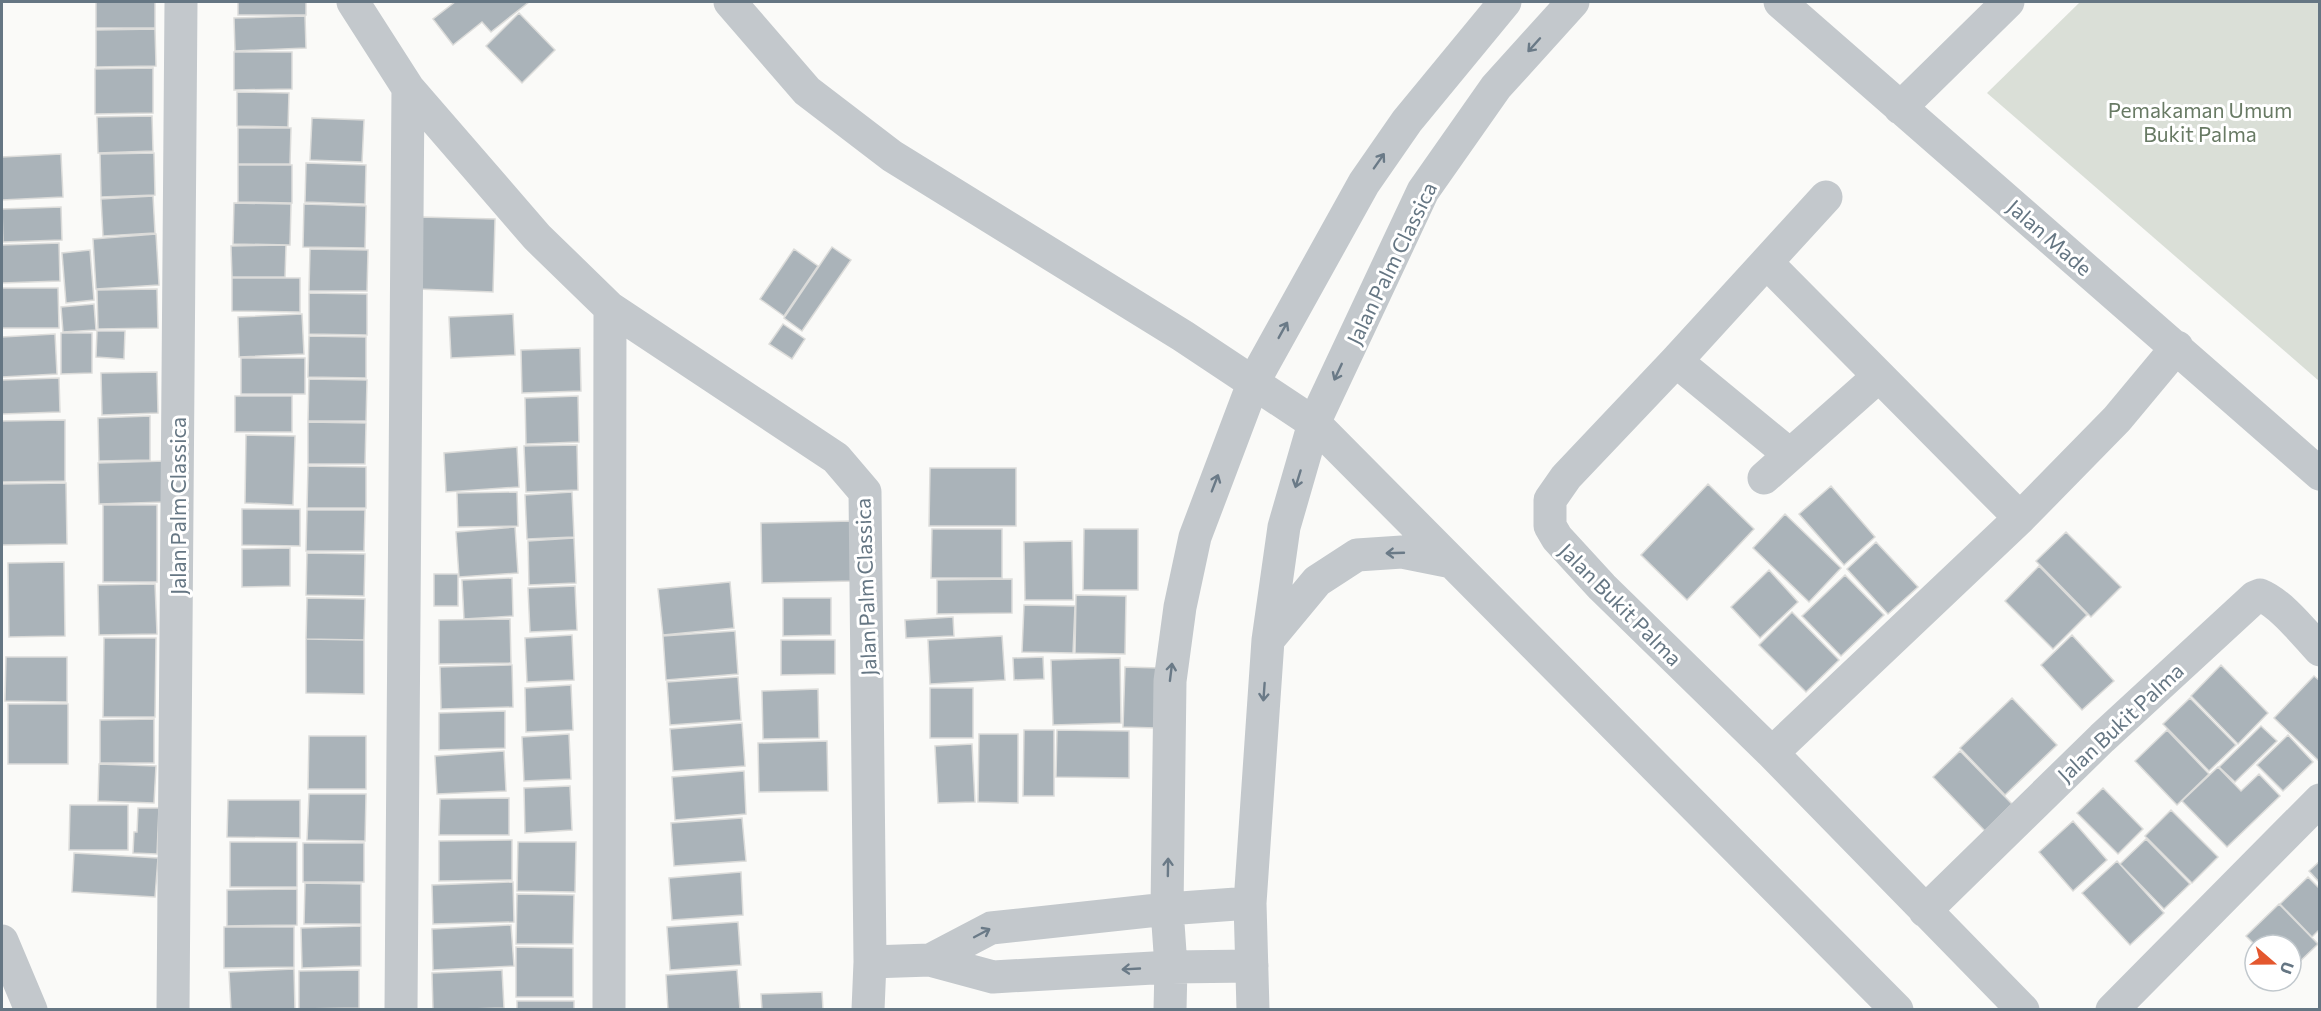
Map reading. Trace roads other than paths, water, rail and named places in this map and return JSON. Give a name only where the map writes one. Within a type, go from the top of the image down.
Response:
[{"type":"street","name":"Jalan Palm Classica","points":[[173,1010],[181,2]]},
{"type":"street","name":"Jalan Palm Classica","points":[[353,2],[408,88],[537,237],[610,308],[836,458],[865,492],[870,962],[868,1010]]},
{"type":"street","points":[[730,2],[807,91],[892,156],[1254,381],[1314,423],[1897,1010]]},
{"type":"street","points":[[1170,1010],[1171,967],[1167,909],[1170,681],[1180,607],[1195,537],[1254,381],[1364,183],[1407,121],[1505,2]]},
{"type":"street","name":"Jalan Palm Classica","points":[[1253,1010],[1250,903],[1268,640],[1284,527],[1314,423],[1423,191],[1496,87],[1573,2]]},
{"type":"street","name":"Jalan Made","points":[[1780,2],[2177,347],[2319,474]]},
{"type":"street","points":[[1900,108],[2008,2]]},
{"type":"street","points":[[401,1010],[408,88]]},
{"type":"street","name":"Jalan Bukit Palma","points":[[1826,197],[1566,477],[1550,500],[1550,526],[1557,538],[1602,587],[1772,753],[2023,1010]]},
{"type":"street","points":[[1767,263],[2020,518]]},
{"type":"street","points":[[609,1010],[610,308]]},
{"type":"street","points":[[1772,753],[2020,518],[2117,418],[2177,347]]},
{"type":"street","points":[[1676,361],[1789,454]]},
{"type":"street","points":[[1764,478],[1879,376]]},
{"type":"street","points":[[1268,640],[1317,581],[1357,555],[1402,552],[1452,562]]},
{"type":"street","name":"Jalan Bukit Palma","points":[[1925,910],[2102,738],[2255,597],[2260,595],[2267,598],[2290,618],[2319,650]]},
{"type":"street","points":[[2112,1010],[2319,800]]},
{"type":"street","points":[[930,960],[991,928],[1167,909],[1250,903]]},
{"type":"street","points":[[2,941],[32,1010]]},
{"type":"street","points":[[870,962],[930,960],[993,976],[1171,967],[1252,966]]},
{"type":"park label","name":"Pemakaman Umum Bukit Palma","points":[[2200,121]]}]
